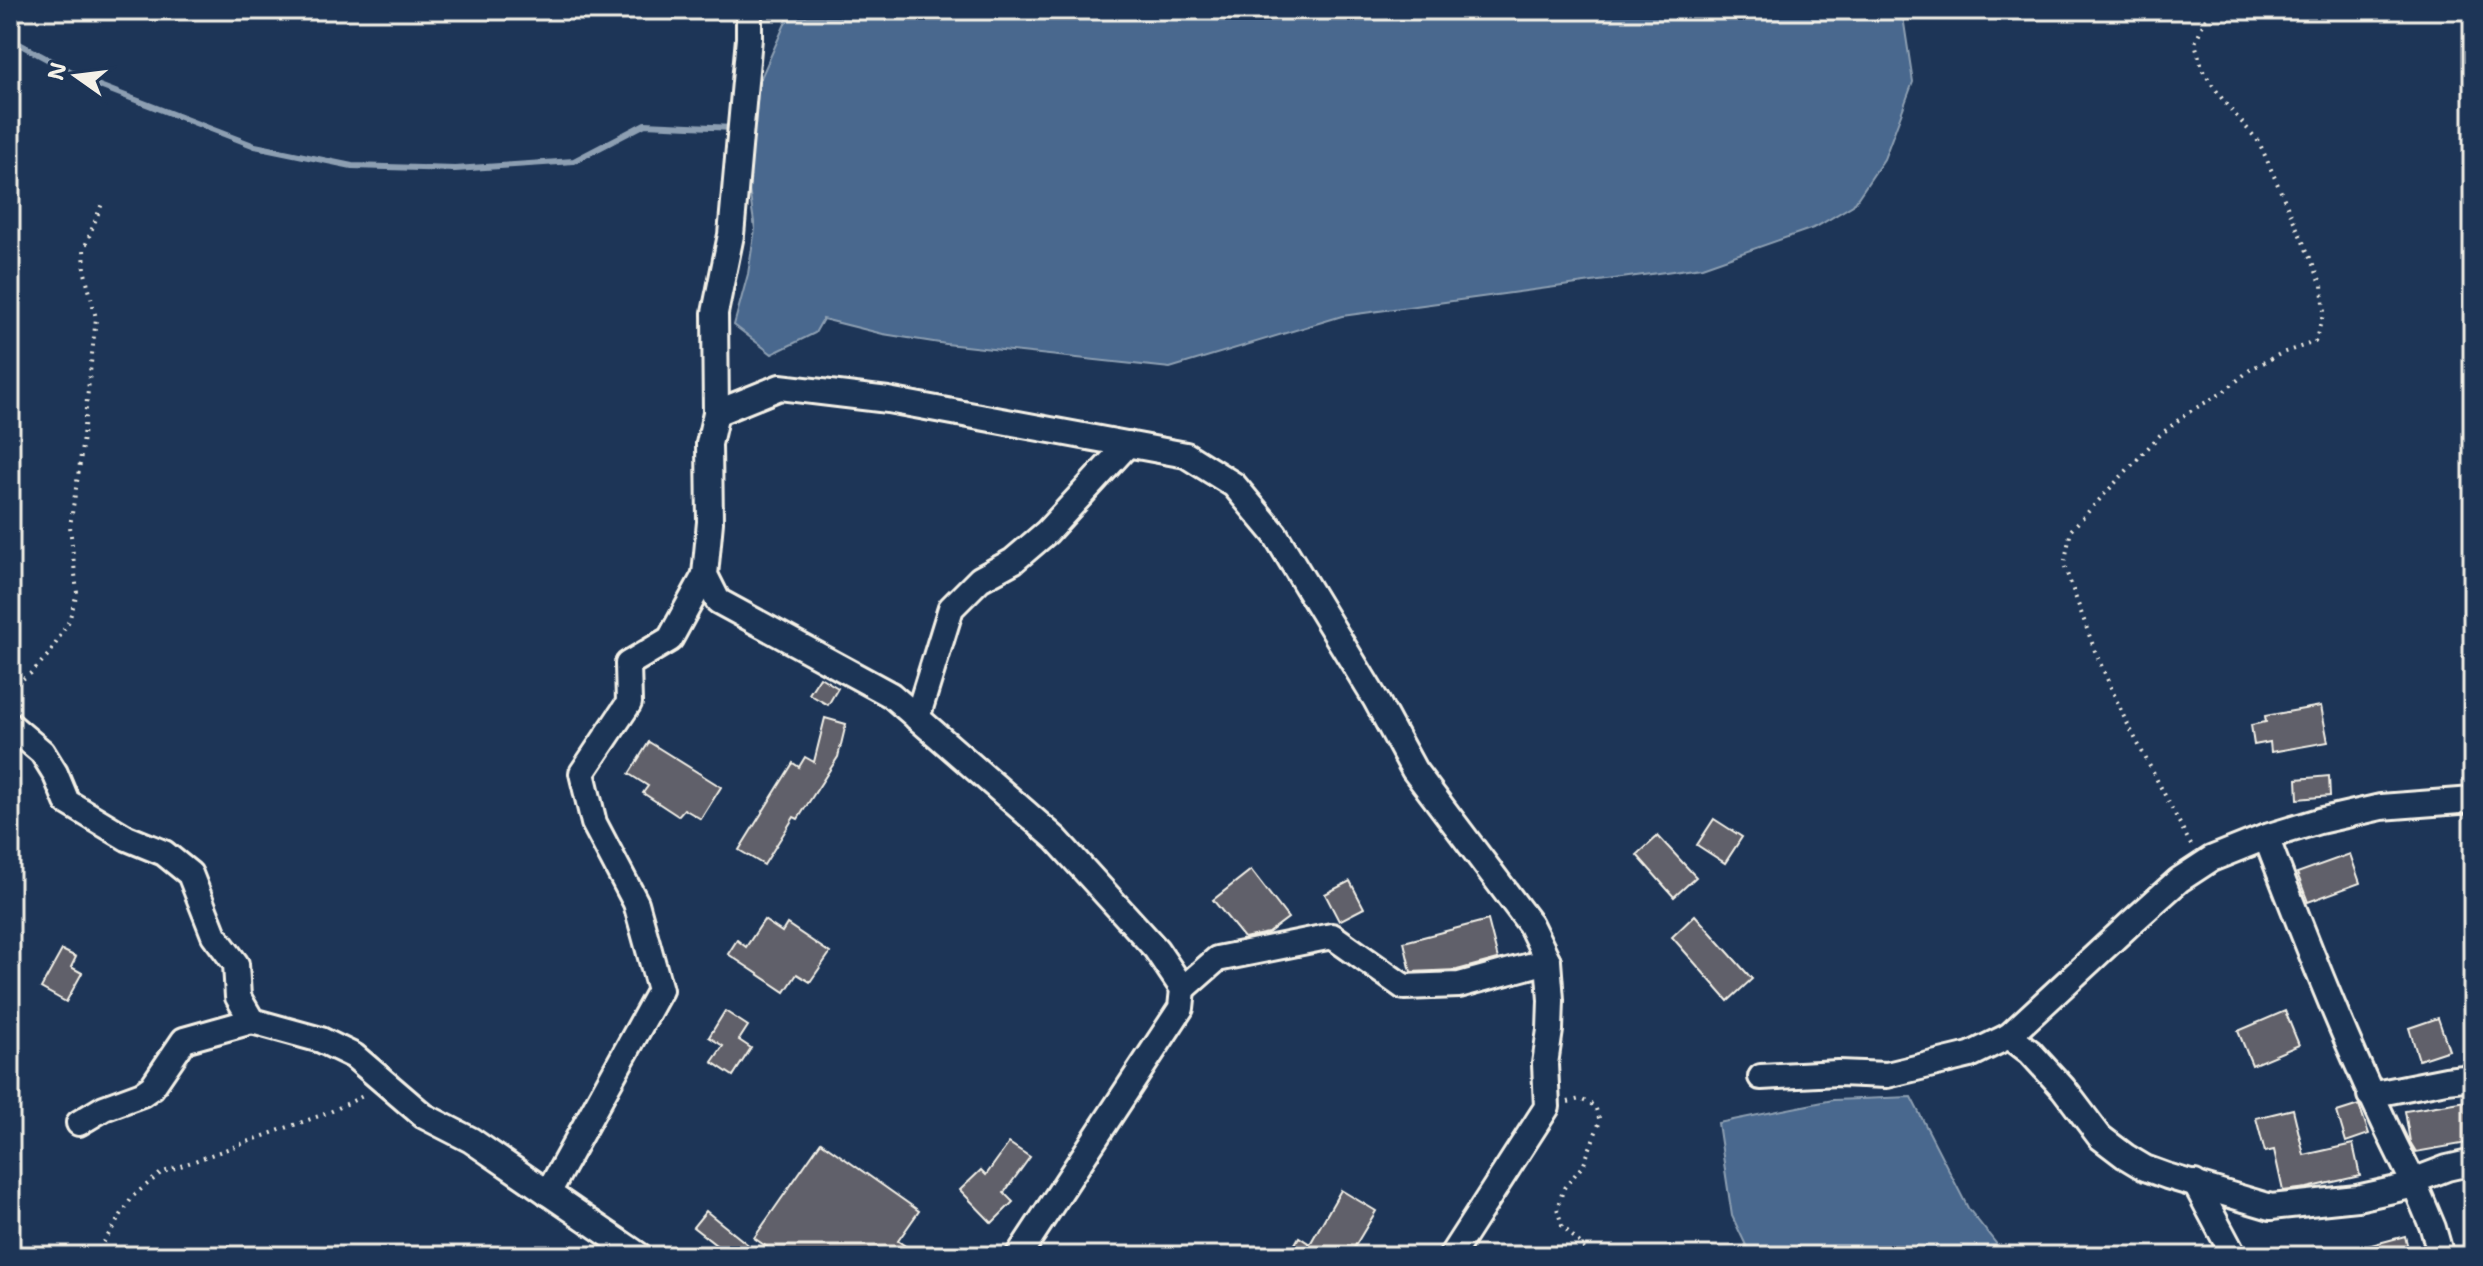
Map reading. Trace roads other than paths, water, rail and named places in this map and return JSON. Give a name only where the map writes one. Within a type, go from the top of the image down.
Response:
[{"type":"street","points":[[548,1193],[660,990],[636,903],[594,823],[582,773],[629,703],[628,664],[670,639],[705,575],[710,522],[709,444],[716,413],[715,313],[731,235],[749,10]]},
{"type":"street","points":[[716,413],[780,387],[888,400],[1186,455],[1234,485],[1275,534],[1376,700],[1414,770],[1530,924],[1548,961],[1551,1000],[1545,1064],[1547,1107],[1451,1256]]},
{"type":"street","points":[[917,718],[951,608],[980,579],[1013,561],[1047,532],[1128,444]]},
{"type":"street","points":[[705,575],[718,601],[891,695],[1056,839],[1156,949],[1183,989],[1181,1008],[1018,1256]]},
{"type":"street","points":[[10,725],[42,752],[67,802],[127,838],[164,853],[190,874],[214,935],[236,964],[238,997],[252,1021]]},
{"type":"street","points":[[1761,1077],[1838,1073],[1887,1075],[1970,1055],[2009,1036],[2179,880],[2211,859],[2266,837],[2381,807],[2473,800]]},
{"type":"street","points":[[2266,837],[2313,962],[2370,1095],[2414,1183],[2441,1256]]},
{"type":"street","points":[[1183,989],[1217,959],[1332,936],[1404,987],[1459,985],[1548,961]]},
{"type":"street","points":[[79,1123],[152,1087],[184,1040],[252,1021],[321,1040],[354,1056],[424,1116],[471,1140],[640,1256]]},
{"type":"street","points":[[2009,1036],[2050,1073],[2100,1137],[2125,1156],[2145,1168],[2271,1207],[2357,1198],[2414,1183],[2473,1162]]},
{"type":"street","points":[[2370,1095],[2473,1077]]},
{"type":"street","points":[[2195,1183],[2234,1256]]},
{"type":"water","points":[[1068,10],[1902,10],[1913,82],[1884,159],[1853,205],[1816,227],[1702,267],[1342,316],[1170,368],[946,344],[883,334],[823,319],[815,333],[772,354],[734,325],[748,274],[755,229],[746,169],[756,89],[788,17],[1053,16]]},
{"type":"water","points":[[1911,1097],[1968,1208],[2006,1256],[1751,1256],[1732,1216],[1718,1123],[1833,1100]]},
{"type":"waterway","points":[[10,39],[92,83],[255,146],[352,166],[455,169],[574,161],[645,124],[734,128]]}]
